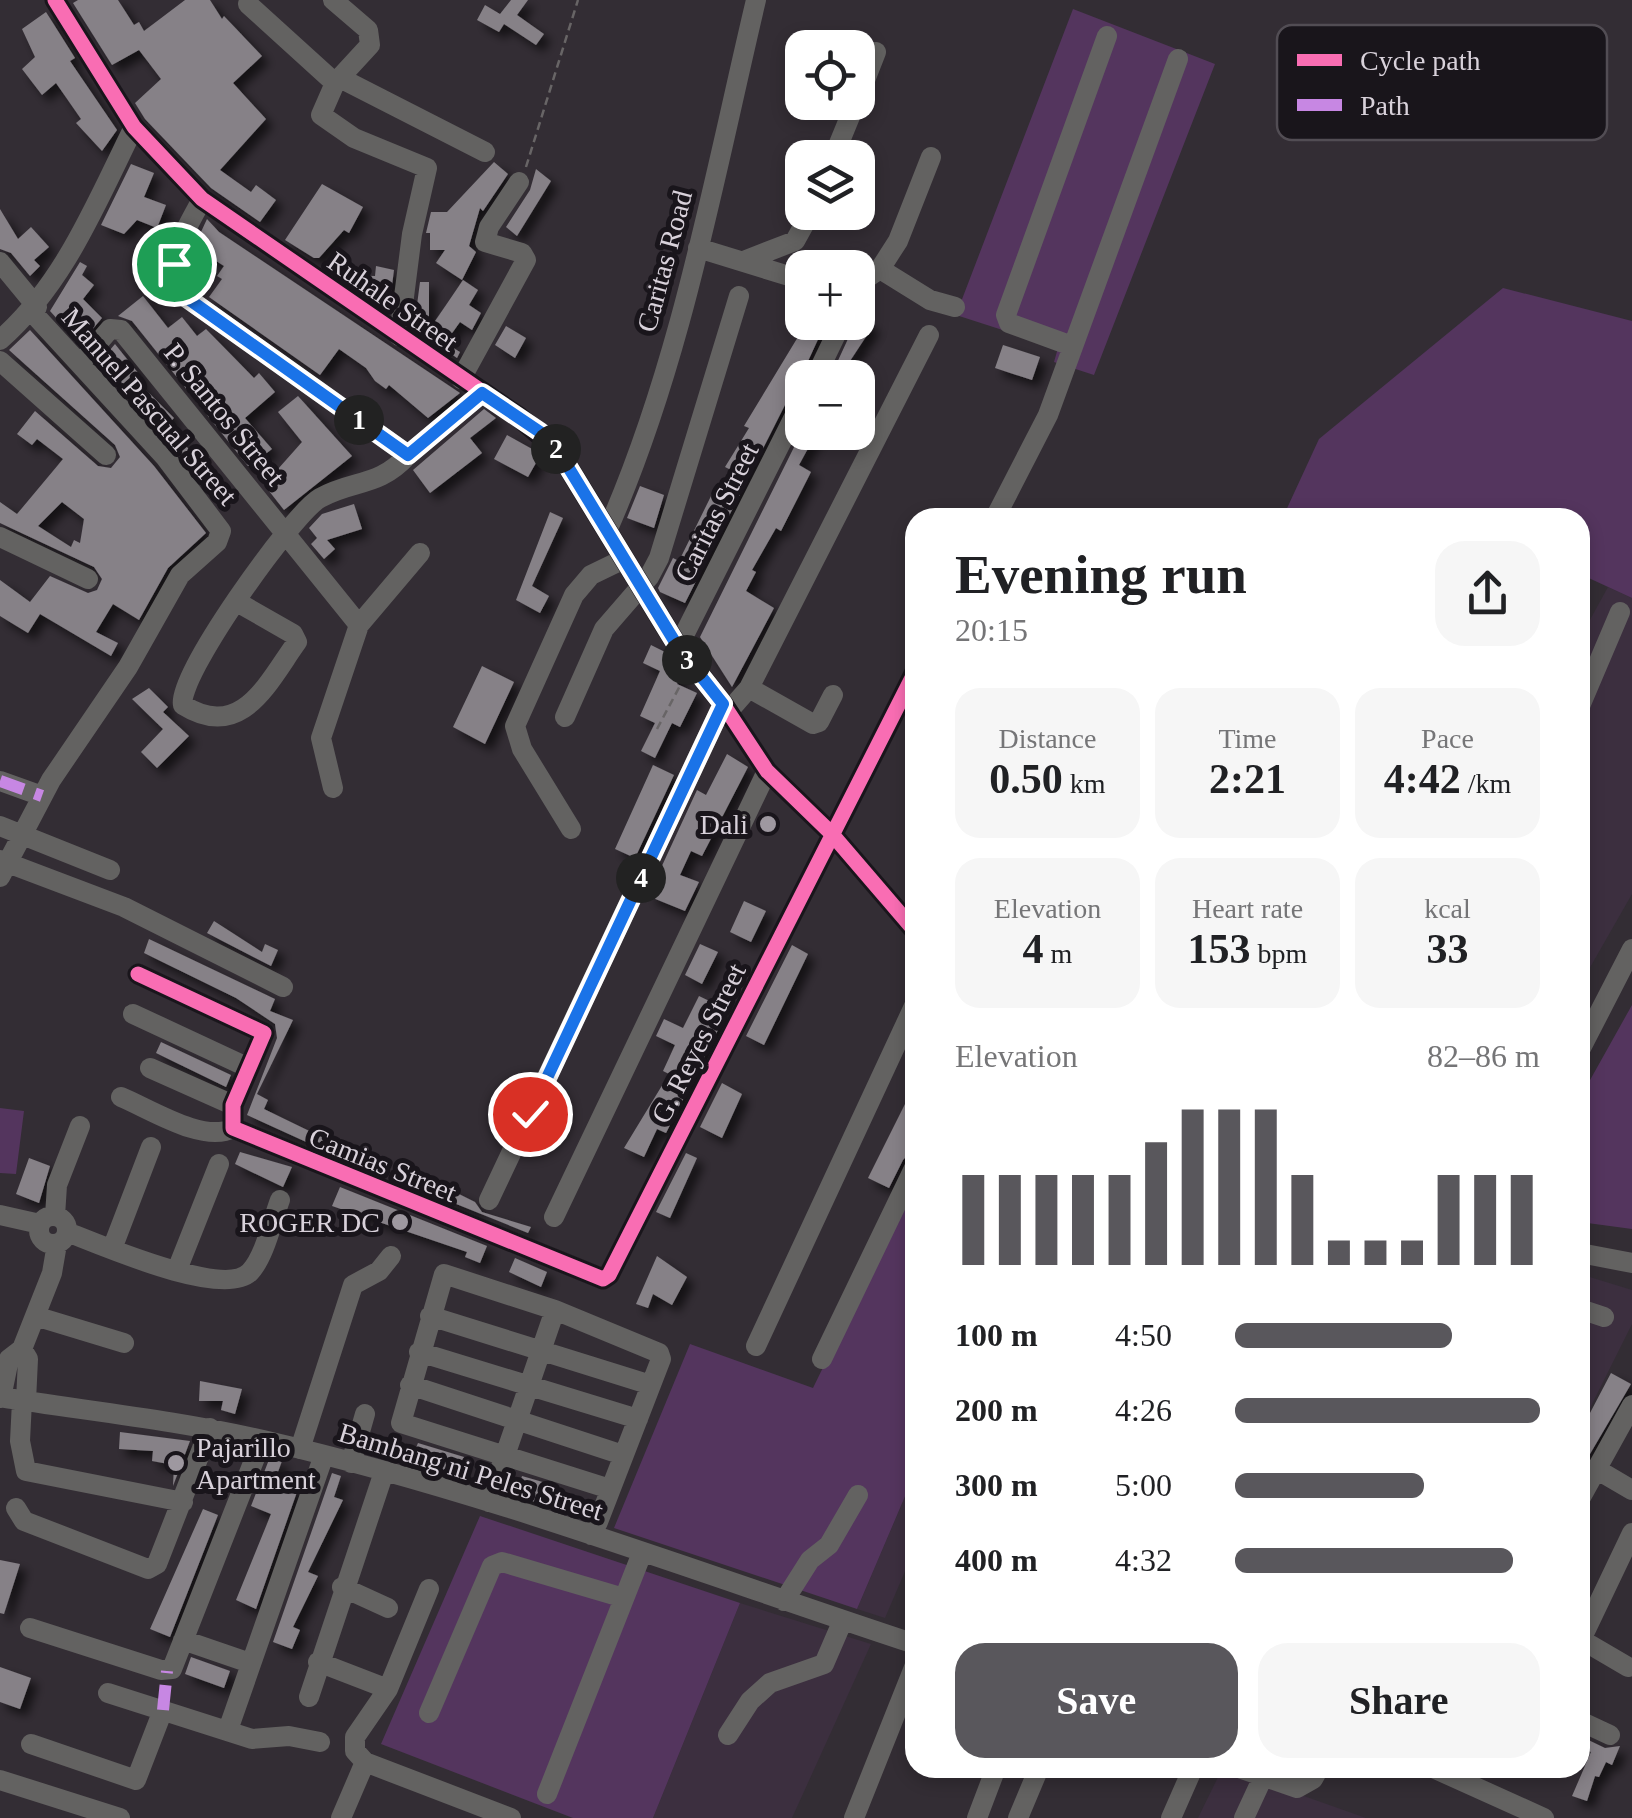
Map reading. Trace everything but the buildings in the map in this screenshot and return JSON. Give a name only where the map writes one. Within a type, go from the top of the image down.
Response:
[{"type":"street","points":[[333,0],[370,36],[370,45],[338,81],[321,108],[326,120],[354,138],[427,168],[412,234],[399,336]]},
{"type":"street","name":"Caritas Road","points":[[607,531],[664,368],[698,248],[756,0]]},
{"type":"street","name":"Ruhale Street","points":[[61,3],[134,126],[202,199],[540,432],[559,452],[684,656],[726,708],[767,771],[830,833],[905,919]]},
{"type":"street","points":[[248,4],[338,81],[485,152]]},
{"type":"street","points":[[1072,346],[1009,323],[1006,316],[1107,36]]},
{"type":"street","points":[[1000,508],[1048,415],[1178,59]]},
{"type":"street","points":[[0,340],[34,310],[60,273],[134,126]]},
{"type":"street","points":[[875,272],[898,241],[931,157]]},
{"type":"street","points":[[460,379],[526,260],[522,252],[485,242],[489,227],[518,182]]},
{"type":"street","points":[[202,199],[174,264],[175,282],[187,298],[408,455]]},
{"type":"street","points":[[746,260],[795,241],[801,230]]},
{"type":"street","points":[[698,248],[785,274]]},
{"type":"street","name":"Manuel Pascual Street","points":[[0,262],[34,310],[165,457],[218,526],[220,537],[180,575],[128,667],[42,796]]},
{"type":"street","points":[[880,269],[930,300],[955,308]]},
{"type":"street","points":[[564,717],[604,629],[650,577],[669,533],[739,296]]},
{"type":"street","name":"P. Santos Street","points":[[81,363],[110,329],[120,330],[284,529]]},
{"type":"street","points":[[489,1200],[726,708],[748,688],[929,334]]},
{"type":"street","points":[[0,361],[106,454]]},
{"type":"street","points":[[237,602],[294,634],[296,642],[243,712],[224,717],[191,710],[183,705],[181,690],[237,602],[284,529],[319,498],[384,478],[482,393]]},
{"type":"street","name":"Caritas Street","points":[[684,656],[785,439]]},
{"type":"street","points":[[284,529],[360,625]]},
{"type":"street","points":[[0,537],[88,579]]},
{"type":"street","points":[[332,788],[321,738],[360,625],[420,553]]},
{"type":"street","points":[[571,829],[522,749],[515,726],[574,596],[591,575],[624,559]]},
{"type":"street","points":[[1590,682],[1620,612]]},
{"type":"street","points":[[748,688],[813,724],[819,722],[833,695]]},
{"type":"street","name":"G. Reyes Street","points":[[609,1275],[905,691]]},
{"type":"street","points":[[554,1217],[767,771]]},
{"type":"street","points":[[0,781],[42,796],[3,866],[124,907],[284,986]]},
{"type":"street","points":[[0,826],[110,870]]},
{"type":"street","points":[[1590,1031],[1632,949]]},
{"type":"street","points":[[138,974],[264,1033],[233,1106],[233,1128]]},
{"type":"street","points":[[133,1014],[249,1068]]},
{"type":"street","points":[[756,1346],[905,1026]]},
{"type":"street","points":[[150,1068],[233,1106]]},
{"type":"street","name":"Camias Street","points":[[122,1098],[202,1130],[226,1132],[233,1128],[594,1278],[609,1275]]},
{"type":"street","points":[[80,1126],[57,1186],[55,1229],[36,1316],[22,1349],[8,1359],[3,1374],[26,1471],[183,1502]]},
{"type":"street","points":[[112,1249],[151,1147]]},
{"type":"street","points":[[177,1270],[219,1164]]},
{"type":"street","points":[[822,1360],[905,1187]]},
{"type":"street","points":[[0,1215],[223,1282],[240,1280],[253,1269],[280,1200]]},
{"type":"street","points":[[300,1449],[353,1285],[379,1271],[391,1256]]},
{"type":"street","points":[[1590,1256],[1632,1263]]},
{"type":"street","points":[[591,1535],[610,1489],[638,1419],[661,1359],[652,1347],[555,1310],[448,1274],[441,1277],[400,1419],[404,1426],[610,1489]]},
{"type":"street","points":[[489,1502],[555,1310]]},
{"type":"street","points":[[1590,1312],[1604,1317]]},
{"type":"street","points":[[36,1316],[124,1343]]},
{"type":"street","points":[[430,1316],[542,1347],[651,1385]]},
{"type":"street","points":[[12,1399],[26,1378],[28,1360],[22,1349]]},
{"type":"street","points":[[419,1352],[638,1419]]},
{"type":"street","points":[[3,1374],[26,1378]]},
{"type":"street","points":[[410,1385],[623,1456]]},
{"type":"street","name":"Bambang ni Peles Street","points":[[12,1399],[210,1428],[300,1449],[489,1502],[905,1641]]},
{"type":"street","points":[[1590,1480],[1624,1437],[1632,1405]]},
{"type":"street","points":[[350,1464],[365,1414]]},
{"type":"street","points":[[16,1508],[24,1521],[148,1569],[157,1564],[210,1428]]},
{"type":"street","points":[[30,1628],[167,1672],[172,1669],[262,1440]]},
{"type":"street","points":[[228,1730],[324,1456]]},
{"type":"street","points":[[1596,1469],[1632,1490]]},
{"type":"street","points":[[309,1698],[342,1587],[384,1472]]},
{"type":"street","points":[[784,1600],[810,1560],[829,1545],[858,1495]]},
{"type":"street","points":[[1590,1622],[1632,1533]]},
{"type":"street","points":[[547,1794],[642,1552]]},
{"type":"street","points":[[429,1712],[492,1566],[502,1562],[624,1598]]},
{"type":"street","points":[[342,1587],[388,1608]]},
{"type":"street","points":[[429,1589],[388,1689],[356,1737],[355,1751],[364,1762],[508,1818]]},
{"type":"street","points":[[728,1735],[750,1701],[770,1683],[824,1664],[842,1620]]},
{"type":"street","points":[[183,1640],[250,1663]]},
{"type":"street","points":[[1590,1646],[1628,1667]]},
{"type":"street","points":[[318,1662],[388,1689]]},
{"type":"street","points":[[854,1818],[905,1690]]},
{"type":"street","points":[[108,1693],[252,1739],[289,1736],[320,1742]]},
{"type":"street","points":[[30,1744],[136,1780],[163,1710]]},
{"type":"street","points":[[1590,1726],[1610,1735]]},
{"type":"street","points":[[341,1818],[364,1762]]},
{"type":"street","points":[[977,1818],[992,1778]]},
{"type":"street","points":[[1018,1818],[1035,1778]]},
{"type":"street","points":[[1171,1818],[1189,1778]]},
{"type":"street","points":[[1244,1818],[1262,1778]]},
{"type":"street","points":[[1269,1778],[1297,1788],[1314,1778]]},
{"type":"street","points":[[1455,1778],[1544,1818]]},
{"type":"street","points":[[0,1780],[120,1818]]},
{"type":"path","points":[[518,182],[529,161],[549,83],[578,0]]},
{"type":"path","points":[[657,729],[684,656]]},
{"type":"shaded area","points":[[1073,9],[1215,64],[1094,375],[1054,362],[1058,348],[956,315]]},
{"type":"shaded area","points":[[1503,288],[1632,321],[1632,598],[1590,579],[1590,508],[1287,508],[1319,439]]},
{"type":"shaded area","points":[[1608,587],[1632,598],[1632,894],[1590,968],[1590,620]]},
{"type":"shaded area","points":[[1632,1005],[1632,1229],[1590,1223],[1590,1080]]},
{"type":"shaded area","points":[[0,1108],[24,1111],[16,1174],[0,1173]]},
{"type":"shaded area","points":[[905,1199],[905,1496],[857,1609],[614,1528],[690,1344],[813,1388]]},
{"type":"shaded area","points":[[1590,1277],[1632,1290],[1632,1324],[1590,1408]]},
{"type":"shaded area","points":[[905,1496],[905,1571],[885,1618],[857,1609]]},
{"type":"shaded area","points":[[480,1516],[740,1603],[653,1818],[573,1818],[381,1744]]},
{"type":"shaded area","points":[[740,1603],[871,1644],[792,1818],[653,1818]]},
{"type":"shaded area","points":[[1218,1778],[1248,1778],[1366,1818],[1198,1818]]},
{"type":"marked path","points":[[0,781],[42,796]]},
{"type":"marked path","points":[[163,1710],[167,1671]]},
{"type":"cycle path","points":[[55,0],[134,127],[202,199],[519,417],[559,452],[678,647],[723,704],[767,771],[831,833],[905,919]]},
{"type":"cycle path","points":[[138,974],[264,1033],[233,1105],[233,1128],[603,1279],[609,1275],[905,692]]},
{"type":"place","name":"Dali","points":[[768,824]]},
{"type":"place","name":"ROGER DC","points":[[400,1222]]},
{"type":"place","name":"Pajarillo Apartment","points":[[176,1463]]},
{"type":"route","points":[[174,264],[175,282],[187,298],[408,455],[482,393],[540,432],[573,473],[678,647],[723,704],[530,1114]]}]
